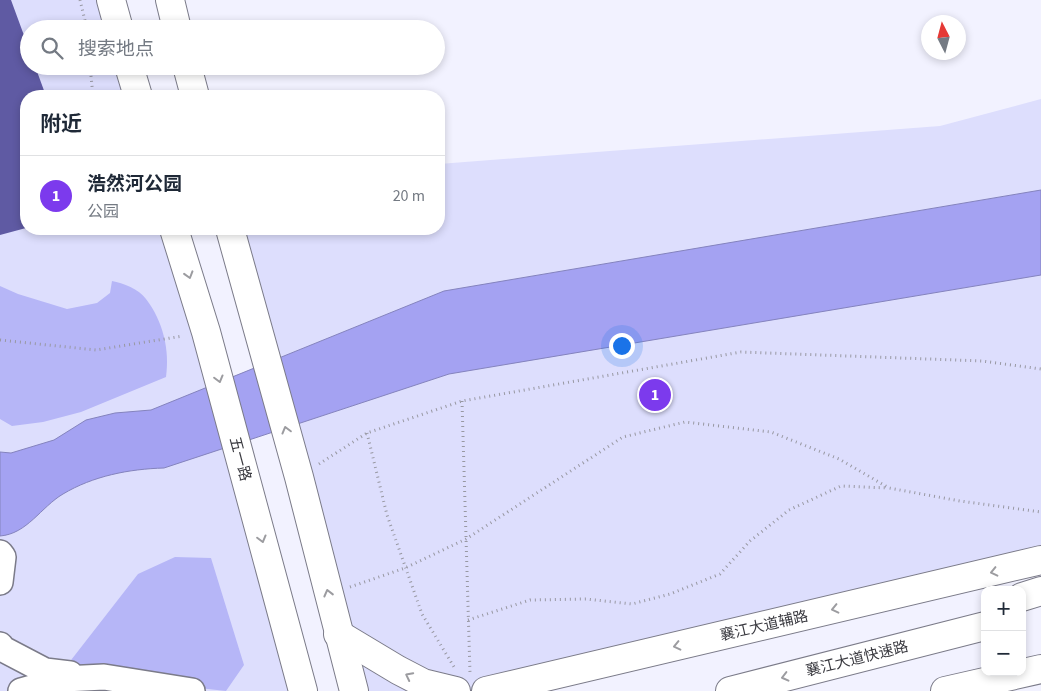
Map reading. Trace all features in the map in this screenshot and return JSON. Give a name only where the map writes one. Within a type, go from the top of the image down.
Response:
[{"type":"main road","points":[[111,0],[117,20]]},
{"type":"main road","points":[[170,0],[175,20]]},
{"type":"main road","points":[[132,75],[136,90]]},
{"type":"main road","points":[[189,75],[193,90]]},
{"type":"main road","name":"五一路","points":[[176,235],[206,332],[304,691]]},
{"type":"main road","points":[[232,235],[299,477],[354,691]]},
{"type":"main road","name":"襄江大道辅路","points":[[467,685],[1041,560]]},
{"type":"main road","points":[[1026,596],[1041,591]]},
{"type":"main road","points":[[1026,615],[1041,611]]},
{"type":"main road","points":[[868,657],[981,612]]},
{"type":"main road","name":"襄江大道快速路","points":[[730,691],[981,627]]},
{"type":"main road","points":[[338,634],[422,683],[467,685]]},
{"type":"main road","points":[[945,691],[1041,670]]},
{"type":"main road","points":[[984,691],[1041,684]]},
{"type":"street","points":[[0,553],[4,557],[0,582]]},
{"type":"street","points":[[0,645],[3,649],[45,672],[104,677],[192,691]]},
{"type":"street","points":[[21,691],[64,679],[104,677]]},
{"type":"path","points":[[80,0],[85,20]]},
{"type":"path","points":[[91,75],[92,90]]},
{"type":"path","points":[[0,340],[96,350],[206,332]]},
{"type":"path","points":[[299,477],[367,433],[462,401],[741,352],[982,361],[1041,369]]},
{"type":"path","points":[[462,401],[468,620],[467,685]]},
{"type":"path","points":[[328,595],[406,568],[466,539],[623,436],[685,422],[772,432],[839,458],[889,488]]},
{"type":"path","points":[[367,433],[387,515],[422,614],[467,685]]},
{"type":"path","points":[[468,620],[530,600],[586,599],[632,604],[670,594],[720,574],[750,541],[789,510],[841,486],[889,488],[960,501],[1041,512]]},
{"type":"shaded area","points":[[0,0],[117,0],[123,20],[20,20],[20,75],[139,75],[143,90],[20,90],[20,235],[184,235],[313,691],[0,691]]},
{"type":"shaded area","points":[[1041,99],[1041,560],[486,691],[345,691],[227,235],[445,235],[445,164],[940,126]]},
{"type":"shaded area","points":[[1041,190],[1041,275],[449,374],[164,468],[125,472],[87,482],[55,499],[18,530],[0,536],[0,452],[11,453],[54,440],[86,420],[115,413],[151,410],[444,291]]},
{"type":"shaded area","points":[[112,281],[135,289],[143,295],[152,308],[164,336],[167,357],[166,377],[81,412],[43,422],[12,426],[0,419],[0,286],[18,294],[67,309],[97,303],[110,293]]},
{"type":"shaded area","points":[[175,557],[211,558],[244,665],[226,691],[108,678],[130,691],[18,691],[61,673],[138,574]]},
{"type":"building","points":[[0,0],[11,0],[20,24],[20,75],[38,75],[44,90],[20,90],[20,230],[0,235]]},
{"type":"place","name":"浩然河公园","points":[[655,395]]}]
